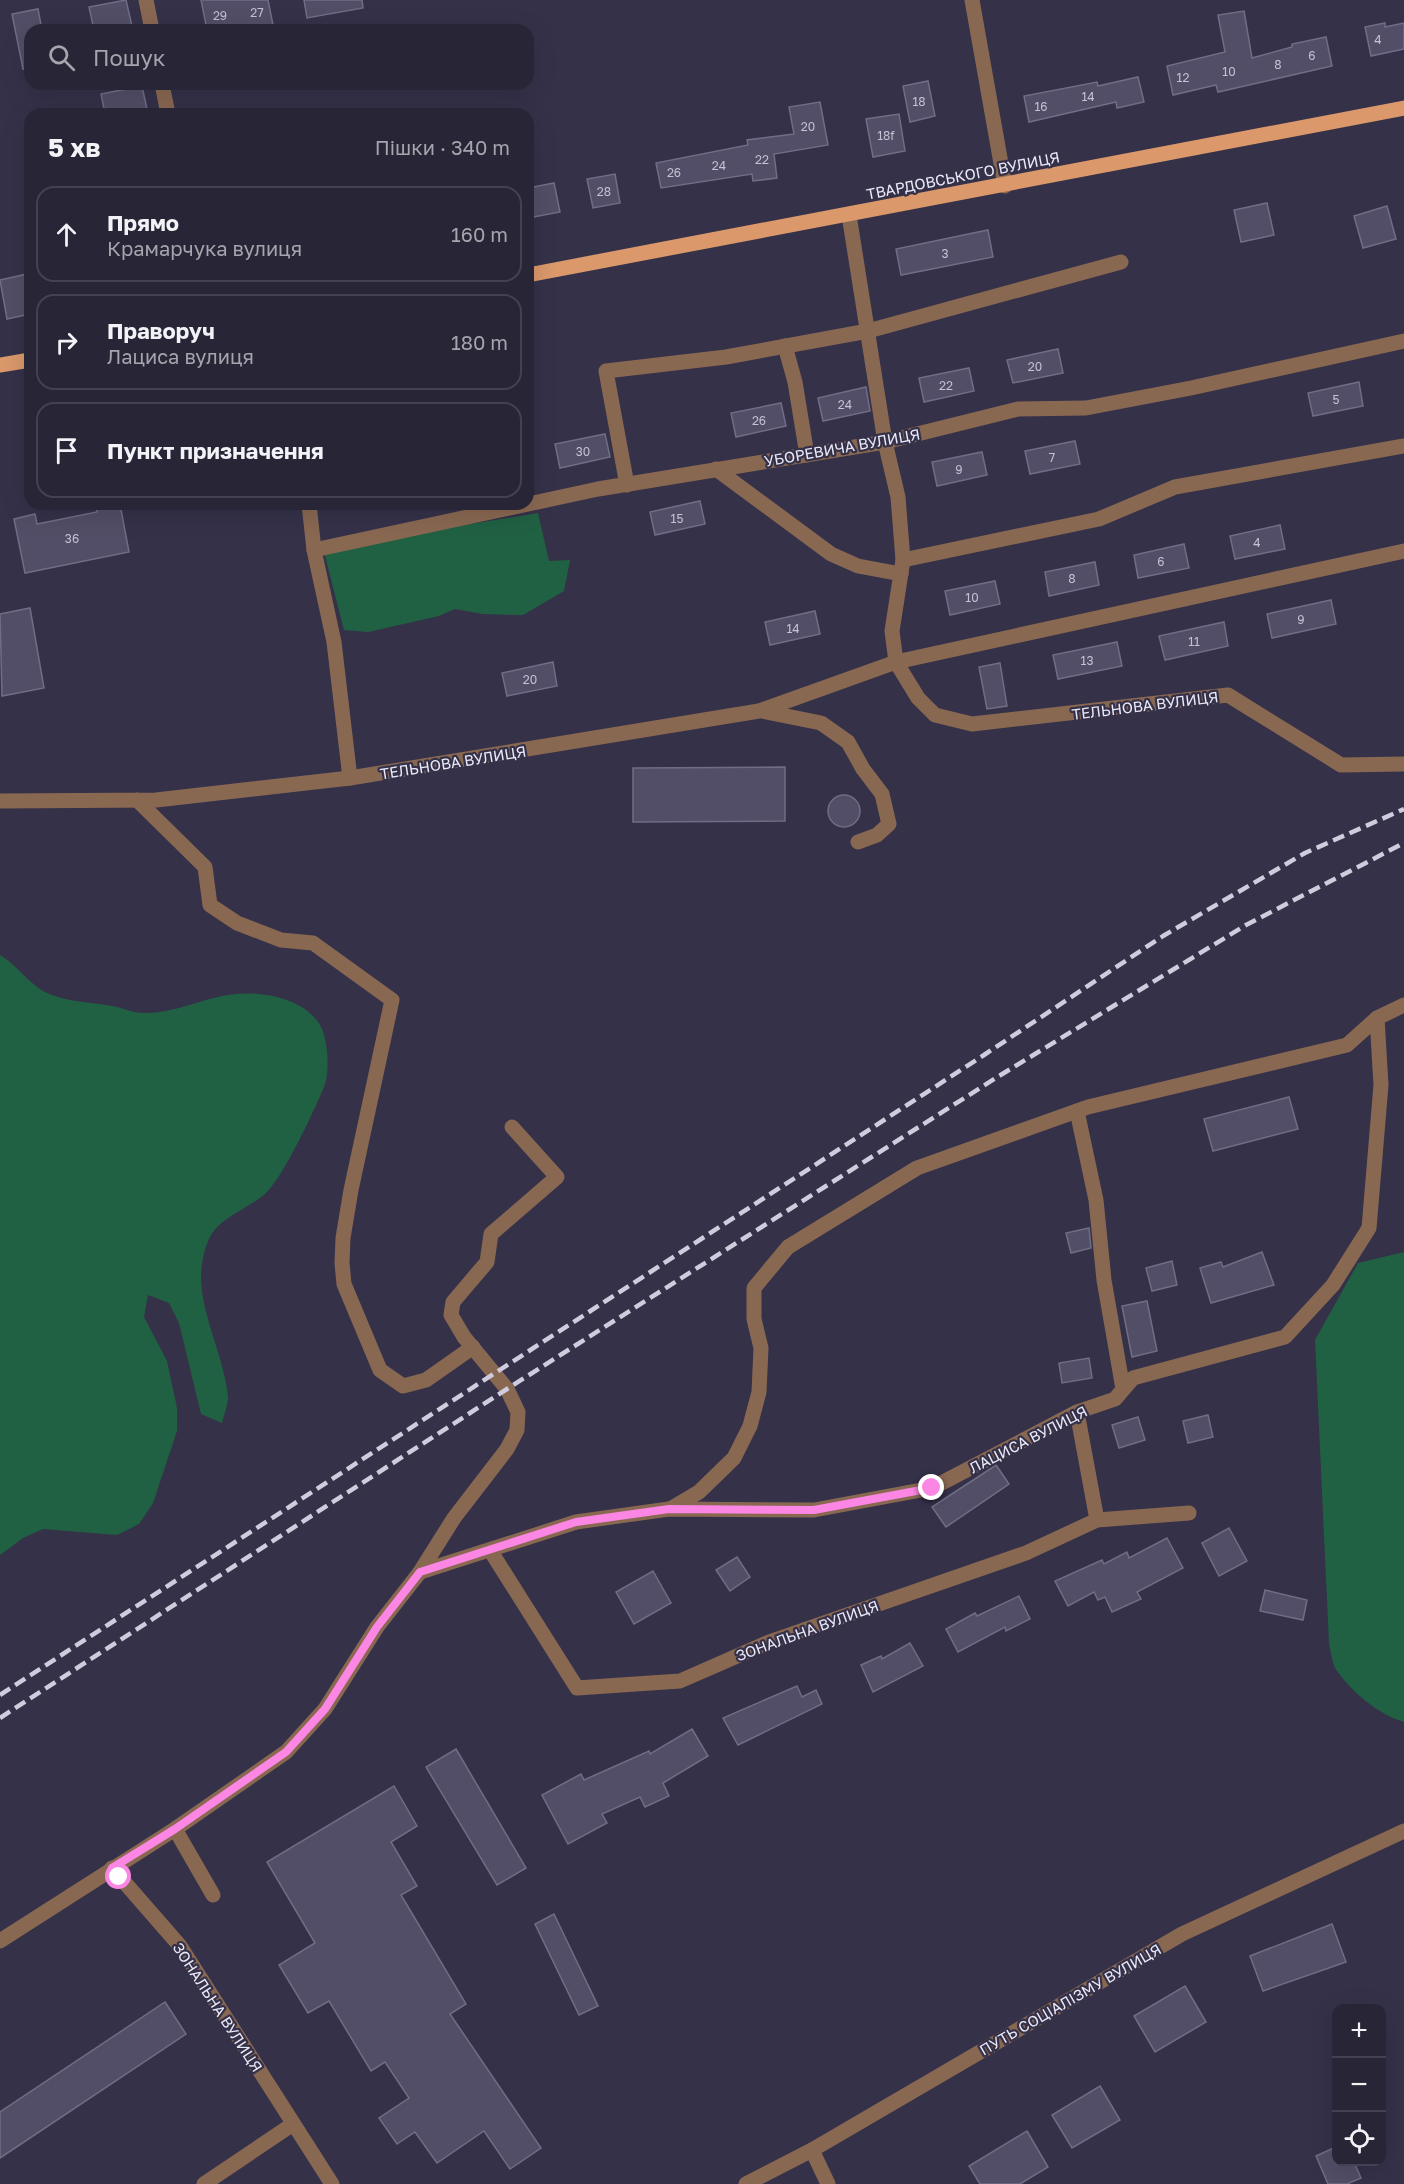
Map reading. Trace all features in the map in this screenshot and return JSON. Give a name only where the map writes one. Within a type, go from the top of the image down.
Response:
[{"type":"main road","name":"ТВАРДОВСЬКОГО ВУЛИЦЯ","points":[[534,274],[1005,186],[1404,108]]},
{"type":"main road","points":[[0,365],[24,361]]},
{"type":"street","points":[[146,0],[151,24]]},
{"type":"street","points":[[972,0],[1005,186]]},
{"type":"street","points":[[163,90],[167,108]]},
{"type":"street","points":[[849,215],[885,442],[898,497],[902,567],[892,631],[896,662]]},
{"type":"street","points":[[627,485],[606,371],[726,357],[867,331],[1121,262]]},
{"type":"street","name":"УБОРЕВИЧА ВУЛИЦЯ","points":[[534,504],[716,469],[885,442],[1018,409],[1086,408],[1191,388],[1404,341]]},
{"type":"street","points":[[785,346],[798,398],[807,455]]},
{"type":"street","points":[[716,469],[831,554],[858,566],[902,567],[1099,519],[1174,487],[1404,446]]},
{"type":"street","points":[[310,510],[314,550],[334,642],[350,778]]},
{"type":"street","name":"УБОРЕВИЧА ВУЛИЦЯ","points":[[314,550],[507,510]]},
{"type":"street","name":"ТЕЛЬНОВА ВУЛИЦЯ","points":[[0,801],[137,800],[350,778],[759,711],[896,662],[1404,551]]},
{"type":"street","name":"ТЕЛЬНОВА ВУЛИЦЯ","points":[[896,662],[918,698],[936,715],[972,724],[1228,695],[1341,765],[1404,764]]},
{"type":"street","points":[[759,711],[821,723],[848,742],[863,769],[882,794],[889,824],[877,836],[858,842]]},
{"type":"street","points":[[137,800],[205,867],[210,905],[237,923],[281,940],[313,943],[392,1000],[343,1238],[344,1284],[380,1370],[402,1386],[426,1380],[472,1347]]},
{"type":"street","points":[[669,1509],[699,1492],[734,1458],[750,1426],[759,1392],[761,1348],[754,1318],[754,1288],[788,1247],[917,1168],[1077,1111],[1347,1045],[1377,1018],[1404,1005]]},
{"type":"street","name":"ЛАЦИСА ВУЛИЦЯ","points":[[420,1572],[576,1522],[669,1509],[814,1510],[932,1488],[1077,1412],[1114,1400],[1133,1378],[1285,1337],[1333,1285],[1369,1228],[1381,1085],[1377,1018]]},
{"type":"street","points":[[1077,1111],[1096,1200],[1104,1280],[1123,1389]]},
{"type":"street","points":[[0,1941],[175,1829],[286,1752],[325,1709],[377,1627],[420,1572],[454,1518],[507,1449],[517,1430],[518,1412],[507,1389],[472,1347],[451,1315],[453,1302],[487,1262],[491,1234],[557,1177],[512,1127]]},
{"type":"street","points":[[1077,1412],[1097,1520]]},
{"type":"street","name":"ЗОНАЛЬНА ВУЛИЦЯ","points":[[490,1550],[577,1688],[680,1681],[770,1642],[1026,1553],[1097,1520],[1189,1513]]},
{"type":"street","points":[[175,1829],[213,1895]]},
{"type":"street","name":"ПУТЬ СОЦІАЛІЗМУ ВУЛИЦЯ","points":[[746,2184],[812,2150],[1182,1934],[1404,1831]]},
{"type":"street","name":"ЗОНАЛЬНА ВУЛИЦЯ","points":[[112,1868],[180,1946],[332,2184]]},
{"type":"street","points":[[204,2184],[293,2124]]},
{"type":"street","points":[[812,2150],[828,2184]]},
{"type":"green space","points":[[538,513],[549,561],[570,560],[564,591],[523,615],[483,614],[455,609],[439,616],[368,632],[344,630],[323,548]]},
{"type":"green space","points":[[0,955],[39,988],[52,995],[69,1000],[115,1006],[134,1012],[167,1011],[235,994],[264,995],[292,1002],[315,1018],[322,1029],[328,1066],[324,1087],[298,1144],[280,1174],[265,1194],[219,1225],[209,1239],[203,1259],[201,1279],[203,1298],[220,1357],[228,1397],[222,1423],[201,1414],[179,1323],[169,1303],[148,1295],[144,1317],[167,1361],[177,1408],[177,1431],[153,1503],[139,1524],[117,1535],[43,1529],[23,1538],[0,1555]]},
{"type":"green space","points":[[1404,1252],[1404,1722],[1385,1714],[1358,1695],[1337,1671],[1332,1658],[1329,1643],[1315,1340],[1358,1263]]},
{"type":"building","points":[[126,0],[132,24],[93,24],[89,7]]},
{"type":"building","points":[[201,0],[268,0],[273,24],[206,24]]},
{"type":"building","points":[[304,0],[362,0],[363,8],[307,18]]},
{"type":"building","points":[[38,9],[41,24],[24,24],[24,69],[23,69],[12,14]]},
{"type":"building","points":[[1244,11],[1252,58],[1292,47],[1292,44],[1326,37],[1332,66],[1218,92],[1216,85],[1173,95],[1167,66],[1225,52],[1218,15]]},
{"type":"building","points":[[1385,23],[1385,27],[1404,23],[1404,49],[1371,56],[1365,27]]},
{"type":"building","points":[[1138,77],[1144,102],[1117,108],[1116,102],[1029,122],[1024,96],[1097,82],[1098,86]]},
{"type":"building","points":[[928,81],[935,116],[910,122],[903,86]]},
{"type":"building","points":[[122,90],[143,90],[147,108],[104,108],[101,94]]},
{"type":"building","points":[[820,102],[828,145],[774,154],[777,178],[753,181],[752,174],[661,188],[656,163],[748,145],[747,140],[794,134],[789,107]]},
{"type":"building","points":[[899,114],[905,151],[873,157],[866,119]]},
{"type":"building","points":[[615,174],[620,203],[593,208],[587,179]]},
{"type":"building","points":[[554,183],[560,212],[534,217],[534,187]]},
{"type":"building","points":[[1267,203],[1274,235],[1241,242],[1234,210]]},
{"type":"building","points":[[1387,206],[1396,239],[1363,248],[1354,216]]},
{"type":"building","points":[[988,230],[993,257],[901,275],[896,249]]},
{"type":"building","points":[[24,275],[24,315],[7,319],[0,280]]},
{"type":"building","points":[[1058,349],[1063,373],[1013,383],[1007,360]]},
{"type":"building","points":[[969,368],[974,391],[924,402],[919,378]]},
{"type":"building","points":[[1359,382],[1363,406],[1313,416],[1308,393]]},
{"type":"building","points":[[866,387],[870,411],[823,421],[818,398]]},
{"type":"building","points":[[781,403],[786,426],[736,437],[731,413]]},
{"type":"building","points":[[605,434],[610,457],[560,468],[555,444]]},
{"type":"building","points":[[1075,441],[1080,464],[1030,474],[1025,451]]},
{"type":"building","points":[[982,452],[987,475],[937,486],[932,462]]},
{"type":"building","points":[[700,501],[705,524],[655,535],[650,512]]},
{"type":"building","points":[[97,510],[121,510],[129,552],[25,573],[14,519],[35,514],[37,524],[97,512]]},
{"type":"building","points":[[1280,525],[1285,549],[1235,559],[1230,536]]},
{"type":"building","points":[[1184,544],[1189,568],[1138,578],[1134,555]]},
{"type":"building","points":[[1095,562],[1099,585],[1049,596],[1045,572]]},
{"type":"building","points":[[995,581],[1000,604],[950,615],[945,591]]},
{"type":"building","points":[[1331,600],[1336,624],[1272,638],[1267,614]]},
{"type":"building","points":[[30,608],[44,688],[2,696],[0,614]]},
{"type":"building","points":[[815,611],[820,634],[770,645],[765,622]]},
{"type":"building","points":[[1224,622],[1228,646],[1165,660],[1159,636]]},
{"type":"building","points":[[1117,642],[1122,666],[1058,679],[1053,655]]},
{"type":"building","points":[[553,662],[557,686],[507,696],[502,673]]},
{"type":"building","points":[[1000,663],[1007,706],[987,709],[979,667]]},
{"type":"building","points":[[785,767],[785,821],[633,822],[633,768]]},
{"type":"building","points":[[844,795],[855,800],[860,811],[855,822],[844,827],[833,822],[828,811],[833,800]]},
{"type":"building","points":[[1289,1097],[1298,1129],[1213,1151],[1204,1119]]},
{"type":"building","points":[[1089,1228],[1091,1248],[1071,1253],[1066,1233]]},
{"type":"building","points":[[1262,1252],[1274,1285],[1211,1303],[1200,1268],[1221,1262],[1223,1267]]},
{"type":"building","points":[[1172,1261],[1177,1285],[1152,1291],[1146,1268]]},
{"type":"building","points":[[1147,1301],[1157,1351],[1132,1357],[1122,1306]]},
{"type":"building","points":[[1089,1358],[1092,1378],[1062,1383],[1059,1363]]},
{"type":"building","points":[[1208,1415],[1213,1437],[1188,1443],[1183,1421]]},
{"type":"building","points":[[1138,1417],[1145,1440],[1119,1448],[1112,1425]]},
{"type":"building","points":[[996,1465],[1009,1484],[946,1527],[932,1507]]},
{"type":"building","points":[[1229,1528],[1247,1561],[1219,1576],[1202,1543]]},
{"type":"building","points":[[1167,1538],[1183,1568],[1137,1592],[1141,1599],[1112,1612],[1105,1597],[1098,1600],[1094,1592],[1068,1606],[1055,1581],[1102,1560],[1104,1564],[1127,1552],[1129,1558]]},
{"type":"building","points":[[737,1557],[750,1577],[730,1591],[716,1570]]},
{"type":"building","points":[[653,1571],[671,1603],[634,1624],[616,1592]]},
{"type":"building","points":[[1265,1590],[1307,1600],[1303,1620],[1260,1611]]},
{"type":"building","points":[[1019,1596],[1030,1619],[1006,1631],[1005,1627],[958,1652],[946,1629],[975,1613],[977,1616]]},
{"type":"building","points":[[910,1643],[923,1666],[873,1692],[861,1665],[881,1656],[882,1659]]},
{"type":"building","points":[[797,1686],[802,1697],[816,1690],[822,1704],[738,1745],[723,1718]]},
{"type":"building","points":[[692,1729],[708,1756],[663,1783],[669,1796],[645,1807],[640,1797],[602,1814],[607,1823],[568,1844],[542,1795],[581,1774],[584,1780],[649,1751],[650,1754]]},
{"type":"building","points":[[456,1749],[526,1868],[497,1885],[426,1767]]},
{"type":"building","points":[[394,1786],[417,1826],[391,1842],[417,1886],[401,1895],[466,2004],[450,2014],[541,2148],[510,2169],[484,2131],[437,2163],[415,2132],[397,2144],[379,2118],[409,2098],[385,2062],[371,2071],[329,2001],[308,2013],[279,1965],[315,1943],[267,1862]]},
{"type":"building","points":[[554,1914],[598,2006],[579,2015],[535,1924]]},
{"type":"building","points":[[1332,1924],[1346,1962],[1263,1991],[1250,1956]]},
{"type":"building","points":[[1185,1986],[1206,2022],[1155,2052],[1134,2016]]},
{"type":"building","points":[[165,2002],[186,2034],[0,2158],[0,2112]]},
{"type":"building","points":[[1100,2086],[1120,2120],[1072,2148],[1052,2115]]},
{"type":"building","points":[[1027,2131],[1048,2167],[1020,2184],[980,2184],[969,2166]]},
{"type":"building","points":[[1332,2149],[1332,2166],[1356,2166],[1361,2178],[1347,2184],[1328,2184],[1316,2156]]},
{"type":"railway","points":[[0,1695],[984,1055],[1163,936],[1305,853],[1404,809]]},
{"type":"railway","points":[[0,1718],[507,1389],[999,1076],[1246,925],[1404,843]]},
{"type":"route","points":[[119,1877],[112,1868],[175,1829],[286,1752],[325,1709],[377,1627],[420,1572],[576,1522],[669,1509],[814,1510],[932,1488]]}]
